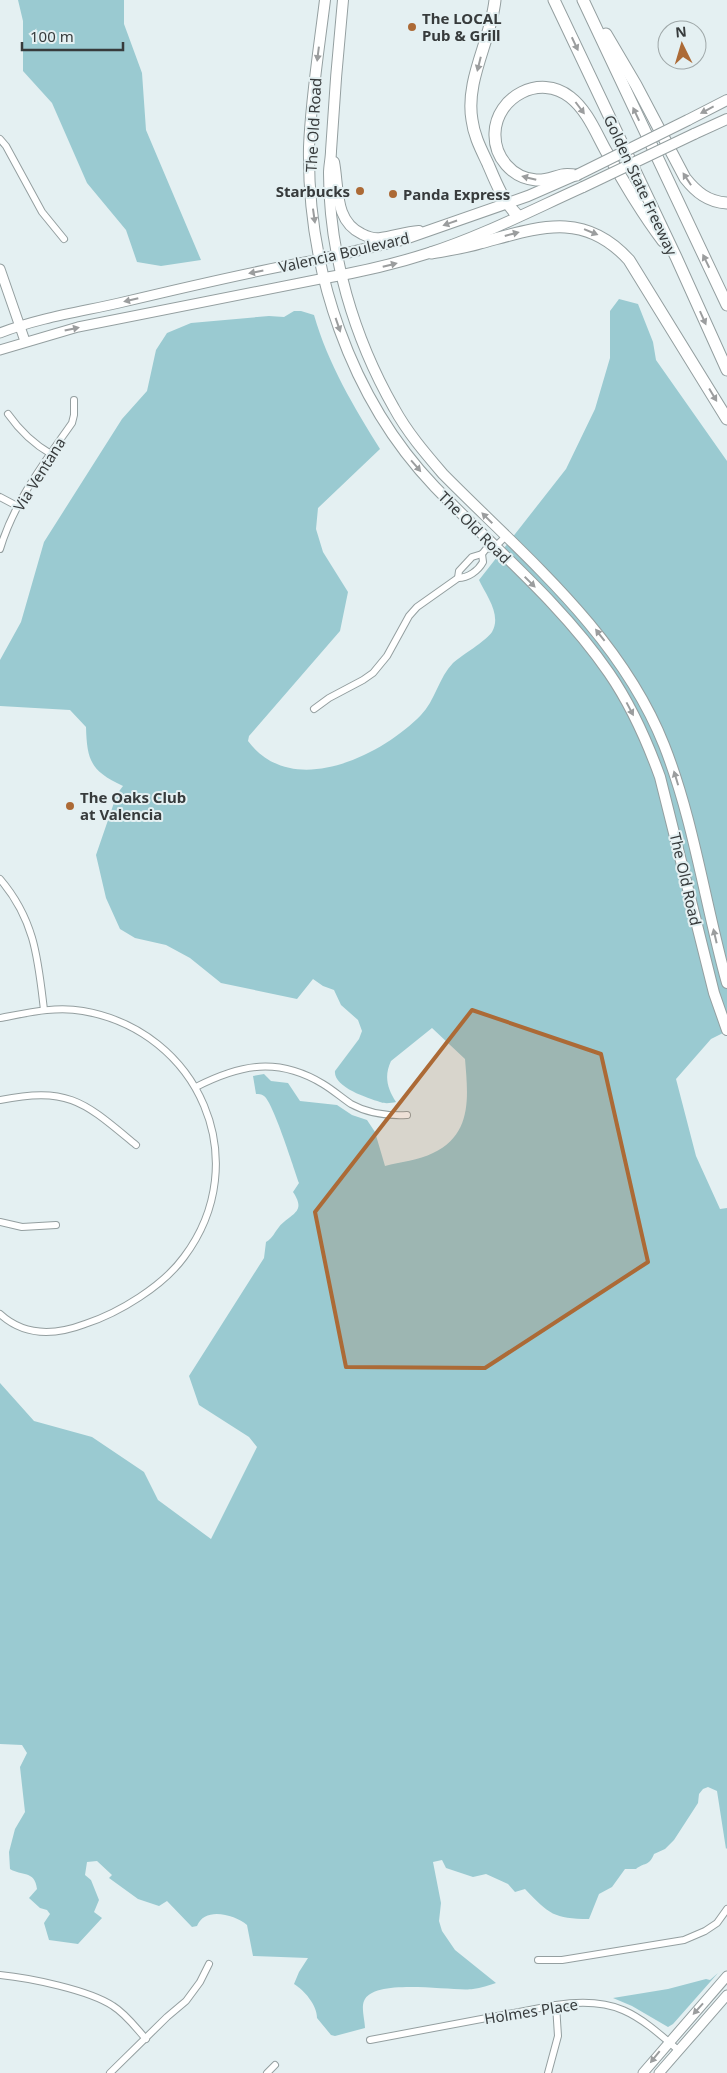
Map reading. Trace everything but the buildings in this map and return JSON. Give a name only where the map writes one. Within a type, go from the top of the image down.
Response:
[{"type":"highway","points":[[495,0],[471,96],[471,110],[474,132],[506,204],[518,216]]},
{"type":"highway","name":"Golden State Freeway","points":[[554,0],[727,370]]},
{"type":"highway","points":[[584,0],[636,85],[685,178],[704,197],[727,203]]},
{"type":"highway","name":"Golden State Freeway","points":[[584,0],[727,305]]},
{"type":"highway","points":[[577,175],[563,175],[545,180],[536,180],[510,170],[498,154],[495,136],[497,119],[507,103],[532,88],[550,88],[570,97],[584,112],[641,213],[676,258]]},
{"type":"highway","points":[[431,253],[478,244],[526,230],[557,226],[583,229],[608,240],[629,260],[727,419]]},
{"type":"main road","name":"The Old Road","points":[[326,0],[313,100],[309,148],[312,200],[321,259],[344,344],[368,394],[410,458],[442,494],[576,630],[609,674],[638,722],[660,777],[714,993],[727,1030]]},
{"type":"main road","name":"The Old Road","points":[[343,0],[334,96],[330,191],[342,275],[366,352],[394,408],[423,451],[452,484],[566,597],[601,637],[653,719],[673,769],[682,799],[727,983]]},
{"type":"main road","name":"Valencia Boulevard","points":[[321,259],[386,245],[506,204],[577,175],[727,100]]},
{"type":"main road","name":"Valencia Boulevard","points":[[325,278],[383,266],[431,253],[482,233],[727,119]]},
{"type":"main road","points":[[331,151],[341,212],[354,230],[380,238],[406,232],[428,231]]},
{"type":"street","points":[[0,138],[42,212],[64,239]]},
{"type":"street","name":"Valencia Boulevard","points":[[0,333],[20,326],[202,283],[321,259]]},
{"type":"street","points":[[0,269],[25,341]]},
{"type":"street","name":"Valencia Boulevard","points":[[0,350],[25,341],[78,327],[325,278]]},
{"type":"street","name":"Via Ventana","points":[[0,549],[17,506],[72,423],[74,400]]},
{"type":"street","points":[[8,414],[26,437],[50,454]]},
{"type":"street","points":[[442,494],[452,484]]},
{"type":"street","points":[[0,497],[17,506]]},
{"type":"street","points":[[458,578],[459,571],[472,557],[482,554],[486,549],[495,547],[506,536]]},
{"type":"street","points":[[314,709],[329,698],[373,673],[386,656],[413,612],[458,578],[465,578],[480,567],[483,562],[482,554]]},
{"type":"street","points":[[0,879],[17,904],[32,934],[37,953],[44,1010]]},
{"type":"street","points":[[0,1018],[44,1010],[81,1011],[124,1022],[142,1032],[178,1062],[196,1087],[208,1114],[214,1137],[216,1171],[210,1210],[184,1258],[172,1271],[141,1296],[102,1319],[68,1331],[43,1333],[28,1330],[14,1324],[0,1314]]},
{"type":"street","points":[[196,1087],[221,1074],[248,1067],[281,1068],[306,1076],[325,1085],[352,1104],[370,1112],[384,1116],[407,1115]]},
{"type":"street","points":[[0,1100],[38,1094],[70,1099],[86,1106],[136,1146]]},
{"type":"street","points":[[0,1222],[22,1227],[56,1225]]},
{"type":"street","points":[[538,1960],[562,1960],[684,1940],[705,1931],[717,1923],[727,1909]]},
{"type":"street","points":[[110,2073],[186,2001],[200,1982],[209,1964]]},
{"type":"street","points":[[0,1975],[36,1981],[105,2001],[124,2014],[146,2039]]},
{"type":"street","points":[[643,2073],[727,1976]]},
{"type":"street","points":[[659,2073],[727,1995]]},
{"type":"street","name":"Holmes Place","points":[[370,2040],[556,2005],[587,2002],[618,2007],[639,2018],[678,2050]]},
{"type":"street","points":[[548,2073],[558,2036],[556,2005]]},
{"type":"street","points":[[267,2073],[275,2065]]},
{"type":"highlighted area","points":[[472,1010],[601,1054],[648,1262],[485,1368],[346,1367],[315,1212]]},
{"type":"shaded area","points":[[18,0],[124,0],[124,24],[142,73],[146,130],[201,260],[161,266],[137,262],[126,230],[87,183],[52,103],[23,71],[23,21]]},
{"type":"shaded area","points":[[619,299],[638,304],[653,342],[656,360],[727,461],[727,1031],[711,1039],[676,1079],[696,1156],[720,1209],[727,1208],[727,1848],[717,1791],[708,1787],[699,1794],[698,1803],[674,1840],[665,1849],[654,1854],[648,1863],[636,1869],[625,1869],[612,1887],[599,1894],[589,1919],[560,1916],[540,1904],[525,1889],[515,1892],[508,1884],[486,1874],[473,1877],[446,1868],[442,1860],[433,1862],[441,1903],[439,1921],[442,1931],[455,1950],[496,1983],[473,1989],[398,1987],[382,1989],[371,1994],[364,2001],[365,2028],[335,2036],[331,2035],[317,2018],[315,2008],[309,1998],[294,1984],[308,1958],[253,1956],[247,1925],[242,1921],[220,1914],[213,1914],[206,1916],[197,1926],[192,1927],[167,1901],[159,1906],[138,1899],[109,1878],[112,1875],[97,1861],[87,1862],[85,1875],[91,1880],[99,1900],[94,1912],[102,1918],[78,1944],[49,1940],[44,1923],[50,1914],[29,1898],[37,1889],[36,1883],[27,1874],[10,1869],[9,1852],[15,1829],[25,1812],[20,1767],[27,1753],[22,1745],[0,1744],[0,1383],[34,1421],[92,1437],[144,1472],[158,1500],[211,1539],[257,1447],[249,1437],[199,1405],[189,1376],[264,1258],[266,1242],[298,1209],[297,1199],[293,1192],[299,1183],[273,1110],[263,1095],[256,1094],[253,1076],[264,1074],[271,1081],[288,1083],[300,1101],[337,1105],[352,1115],[367,1120],[375,1132],[385,1166],[433,1153],[446,1145],[455,1135],[461,1125],[467,1100],[465,1059],[432,1028],[391,1061],[387,1077],[390,1092],[396,1102],[384,1103],[367,1098],[345,1087],[336,1077],[335,1071],[359,1039],[362,1031],[358,1020],[341,1005],[334,990],[323,986],[313,979],[297,999],[221,983],[190,958],[166,945],[135,938],[120,929],[106,898],[96,855],[117,794],[123,786],[112,781],[97,770],[90,757],[86,727],[70,710],[0,706],[0,660],[21,622],[44,542],[122,419],[147,391],[156,350],[167,333],[191,323],[269,316],[284,317],[294,311],[301,311],[314,315],[334,368],[351,401],[380,449],[318,508],[316,529],[323,552],[348,592],[340,631],[249,736],[248,741],[266,759],[288,768],[312,770],[336,766],[360,757],[383,745],[421,715],[453,663],[485,640],[492,632],[495,626],[494,612],[479,580],[566,469],[595,409],[610,358],[610,311]]},
{"type":"shaded area","points":[[718,1973],[673,2024],[668,2027],[632,2006],[613,1998],[668,1989],[706,1979],[710,1980]]},
{"type":"place","name":"The LOCAL Pub & Grill","points":[[412,27]]},
{"type":"place","name":"Starbucks","points":[[360,191]]},
{"type":"place","name":"Panda Express","points":[[393,194]]},
{"type":"place","name":"The Oaks Club at Valencia","points":[[70,806]]}]
